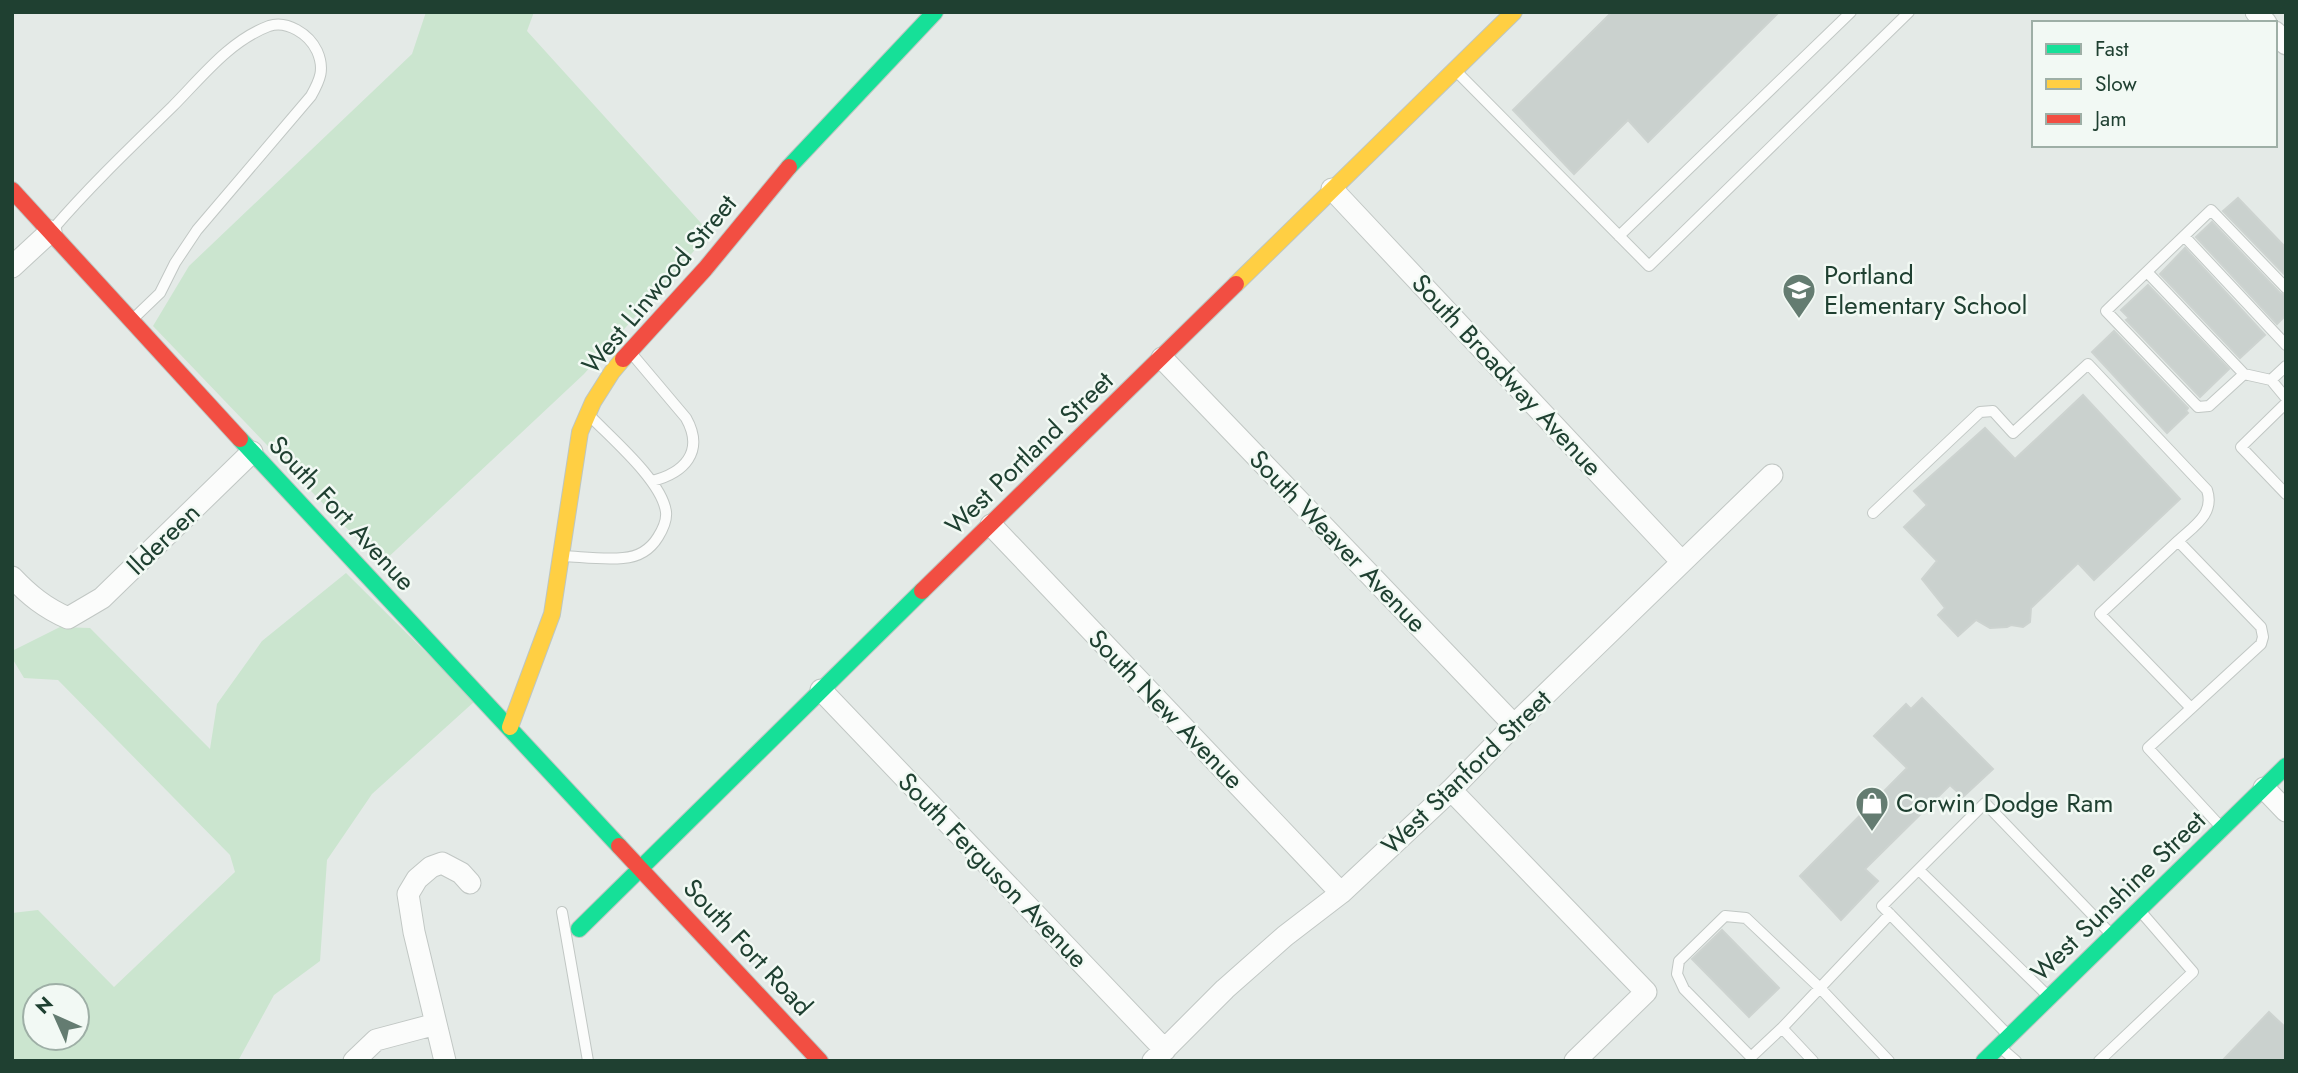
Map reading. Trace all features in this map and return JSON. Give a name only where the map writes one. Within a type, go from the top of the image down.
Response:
[{"type":"street","name":"West Linwood Street","points":[[510,727],[552,614],[580,432],[612,372],[705,269],[802,151],[935,12]]},
{"type":"street","name":"West Portland Street","points":[[579,929],[1514,12]]},
{"type":"street","name":"South Broadway Avenue","points":[[1332,189],[1682,562]]},
{"type":"street","name":"South Fort Avenue","points":[[12,190],[251,452],[640,867]]},
{"type":"street","points":[[12,267],[51,231]]},
{"type":"street","name":"South Weaver Avenue","points":[[1162,358],[1514,725]]},
{"type":"street","name":"Ildereen","points":[[12,577],[30,596],[68,618],[102,598],[251,452]]},
{"type":"street","name":"West Stanford Street","points":[[1159,1055],[1255,962],[1341,893],[1451,790],[1514,725],[1772,475]]},
{"type":"street","name":"South New Avenue","points":[[991,525],[1341,893]]},
{"type":"street","name":"South Ferguson Avenue","points":[[821,690],[1159,1055]]},
{"type":"street","name":"West Sunshine Street","points":[[1984,1061],[2286,766]]},
{"type":"street","points":[[2264,788],[2286,811]]},
{"type":"street","points":[[1451,790],[1646,992],[1575,1061]]},
{"type":"street","points":[[445,1061],[415,937],[408,894],[417,879],[431,867],[442,863],[461,873],[470,883]]},
{"type":"street","name":"South Fort Road","points":[[640,867],[820,1061]]},
{"type":"street","points":[[354,1061],[376,1041],[436,1024]]},
{"type":"lane","points":[[268,12],[271,26]]},
{"type":"lane","points":[[1619,236],[1851,12]]},
{"type":"lane","points":[[1455,70],[1648,266],[1909,12]]},
{"type":"lane","points":[[51,231],[84,194],[236,43],[271,26],[286,24],[301,32],[317,50],[322,76],[311,96],[197,230],[175,263],[160,293],[132,320]]},
{"type":"lane","points":[[2244,374],[2209,406],[2199,407],[2106,311],[2211,210],[2286,288]]},
{"type":"lane","points":[[2184,236],[2286,345]]},
{"type":"lane","points":[[2147,272],[2244,374],[2271,380],[2286,400],[2241,447],[2286,494]]},
{"type":"lane","points":[[630,352],[691,427],[693,444],[687,463],[674,474],[652,481]]},
{"type":"lane","points":[[1872,513],[1980,412],[1993,411],[2013,433],[2088,364],[2207,491],[2210,507],[2204,516],[2100,614],[2191,708]]},
{"type":"lane","points":[[2271,380],[2286,366]]},
{"type":"lane","points":[[561,556],[621,559],[643,553],[661,533],[666,513],[652,481],[588,414]]},
{"type":"lane","points":[[2178,541],[2261,628],[2263,637],[2261,643],[2148,748],[2222,828]]},
{"type":"lane","points":[[2015,1061],[2004,1041],[1882,906],[1985,803],[2112,936]]},
{"type":"lane","points":[[1919,870],[2049,998]]},
{"type":"lane","points":[[2099,1061],[2193,972],[2139,909]]},
{"type":"lane","points":[[562,912],[588,1061]]},
{"type":"lane","points":[[1889,1061],[1820,988],[1746,918],[1725,916],[1679,961],[1677,974],[1684,989],[1751,1059],[1782,1028],[1820,988],[1890,914]]},
{"type":"lane","points":[[1782,1028],[1814,1061]]},
{"type":"green space","points":[[426,12],[534,12],[527,31],[710,233],[584,374],[381,564],[153,326],[189,266],[412,54]]},
{"type":"green space","points":[[346,573],[475,701],[372,794],[327,860],[320,961],[274,995],[238,1061],[12,1061],[12,913],[38,910],[114,987],[235,872],[230,855],[58,680],[24,678],[12,658],[12,651],[60,627],[90,628],[210,749],[217,704],[262,641]]},
{"type":"building","points":[[1612,12],[1779,12],[1648,142],[1628,120],[1574,174],[1513,110]]},
{"type":"building","points":[[2238,198],[2286,248],[2286,276],[2223,211]]},
{"type":"building","points":[[2212,222],[2280,293],[2286,296],[2286,315],[2277,324],[2196,237]]},
{"type":"building","points":[[2185,248],[2265,335],[2240,358],[2160,274]]},
{"type":"building","points":[[2148,285],[2229,369],[2200,397],[2126,320],[2129,318],[2121,310]]},
{"type":"building","points":[[2114,331],[2188,408],[2188,413],[2167,433],[2092,352]]},
{"type":"building","points":[[2083,395],[2180,499],[2094,580],[2078,563],[2031,608],[2030,622],[2023,627],[2011,625],[1990,628],[1976,620],[1958,636],[1938,615],[1945,608],[1922,579],[1937,561],[1904,527],[1927,505],[1914,491],[1985,428],[2015,459]]},
{"type":"building","name":"Corwin Dodge Ram","points":[[1922,698],[1993,769],[1963,797],[1950,785],[1865,869],[1878,881],[1841,920],[1800,876],[1907,768],[1874,736],[1906,704],[1911,709]]},
{"type":"building","points":[[1722,930],[1779,988],[1749,1017],[1692,959]]},
{"type":"building","points":[[2269,1012],[2286,1028],[2286,1061],[2222,1061]]},
{"type":"traffic: fast","points":[[789,167],[935,12]]},
{"type":"traffic: fast","points":[[240,439],[619,846]]},
{"type":"traffic: fast","points":[[579,929],[922,591]]},
{"type":"traffic: fast","points":[[1984,1061],[2286,766]]},
{"type":"traffic: slow","points":[[1236,284],[1514,12]]},
{"type":"traffic: slow","points":[[510,727],[552,614],[580,432],[593,402],[623,359]]},
{"type":"traffic: jam","points":[[623,359],[705,269],[789,167]]},
{"type":"traffic: jam","points":[[12,190],[240,439]]},
{"type":"traffic: jam","points":[[922,591],[1236,284]]},
{"type":"traffic: jam","points":[[619,846],[820,1061]]},
{"type":"place","name":"Portland Elementary School","points":[[1799,320]]},
{"type":"place","name":"Corwin Dodge Ram","points":[[1872,833]]}]
